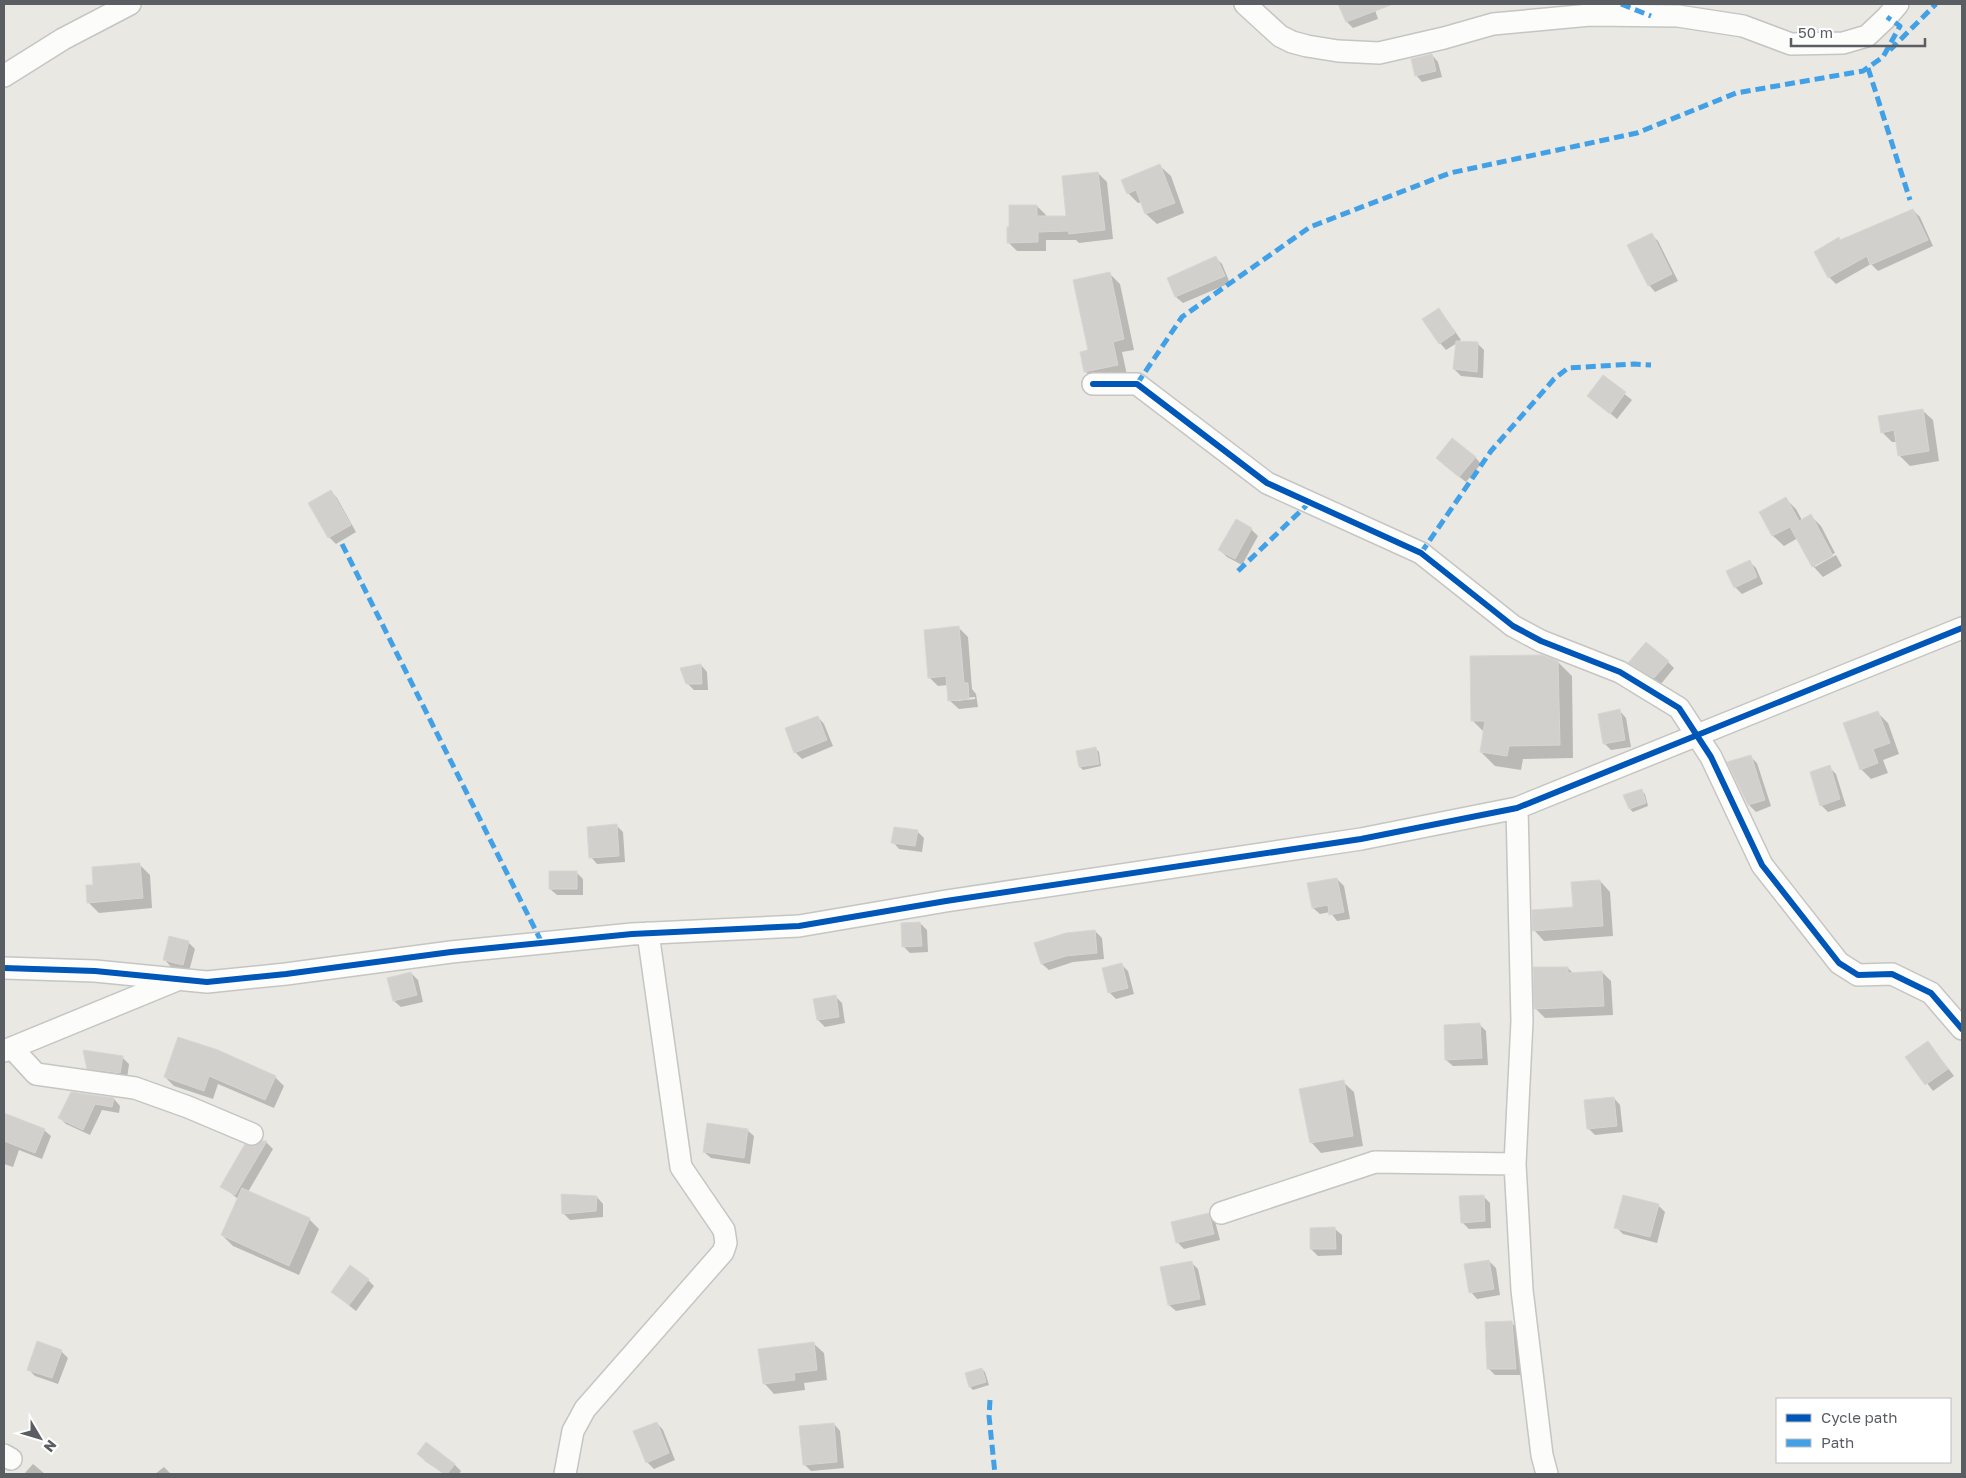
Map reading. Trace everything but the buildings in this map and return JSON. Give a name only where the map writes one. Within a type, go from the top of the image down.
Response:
[{"type":"street","points":[[4,76],[64,39],[130,4]]},
{"type":"street","points":[[1245,4],[1280,36],[1292,42],[1338,51],[1379,53],[1493,24],[1590,15],[1678,16],[1743,26],[1791,44],[1843,42],[1867,36],[1888,17],[1898,4]]},
{"type":"street","points":[[1093,384],[1138,384],[1267,483],[1422,553],[1513,626],[1540,641],[1620,672],[1679,708],[1711,757],[1762,865],[1839,963],[1858,975],[1892,974],[1931,993],[1962,1029]]},
{"type":"street","points":[[4,968],[95,971],[207,982],[451,952],[648,934],[799,926],[1361,839],[1517,808],[1962,628]]},
{"type":"street","points":[[1517,808],[1522,1021],[1516,1164],[1522,1290],[1542,1455],[1547,1474]]},
{"type":"street","points":[[565,1474],[573,1431],[585,1409],[723,1252],[726,1243],[724,1230],[681,1167],[648,934]]},
{"type":"street","points":[[179,979],[8,1049],[36,1074],[134,1088],[188,1107],[252,1134]]},
{"type":"street","points":[[1221,1213],[1375,1162],[1516,1164]]},
{"type":"marked path","points":[[1621,4],[1651,16]]},
{"type":"marked path","points":[[1890,50],[1936,4]]},
{"type":"marked path","points":[[1137,384],[1182,317],[1310,227],[1450,173],[1637,133],[1736,93],[1863,71],[1883,57],[1900,26],[1887,17]]},
{"type":"marked path","points":[[1868,68],[1910,200]]},
{"type":"marked path","points":[[1421,553],[1491,451],[1554,379],[1568,368],[1634,364],[1651,365]]},
{"type":"marked path","points":[[1238,571],[1310,502]]},
{"type":"marked path","points":[[342,544],[542,943]]},
{"type":"marked path","points":[[990,1400],[989,1416],[995,1474]]},
{"type":"cycle path","points":[[1093,384],[1137,384],[1267,483],[1421,553],[1513,626],[1541,641],[1620,672],[1679,708],[1711,757],[1762,865],[1839,963],[1858,975],[1892,974],[1931,993],[1962,1029]]},
{"type":"cycle path","points":[[4,968],[95,971],[207,982],[286,974],[451,952],[632,934],[799,926],[946,901],[1361,839],[1517,808],[1962,628]]}]
